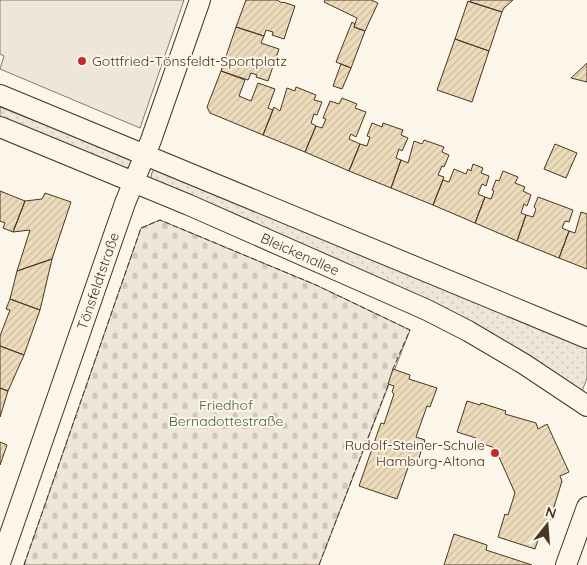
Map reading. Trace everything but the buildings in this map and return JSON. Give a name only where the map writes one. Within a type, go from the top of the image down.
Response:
[{"type":"street","name":"Tönsfeldtstraße","points":[[0,564],[125,203],[145,155],[200,0]]},
{"type":"street","points":[[0,94],[587,338]]},
{"type":"street","name":"Bleickenallee","points":[[0,127],[134,182],[427,310],[468,331],[524,364],[587,406]]},
{"type":"street","points":[[566,565],[587,507]]},
{"type":"green space","name":"Gottfried-Tönsfeldt-Sportplatz","points":[[0,0],[184,0],[140,128],[0,69],[4,56],[0,54]]},
{"type":"green space","points":[[0,107],[61,131],[77,133],[134,157],[130,167],[120,170],[0,118]]},
{"type":"green space","points":[[158,166],[587,344],[587,378],[581,394],[150,182],[152,172]]},
{"type":"green space","name":"Friedhof Bernadottestraße","points":[[160,220],[316,285],[410,330],[319,565],[24,565],[141,228]]},
{"type":"fence","points":[[24,565],[141,228],[160,220],[316,285],[410,330],[392,371]]},
{"type":"fence","points":[[319,565],[389,383]]},
{"type":"place","name":"Gottfried-Tönsfeldt-Sportplatz","points":[[82,61]]},
{"type":"place","name":"Rudolf-Steiner-Schule Hamburg-Altona","points":[[495,453]]}]
